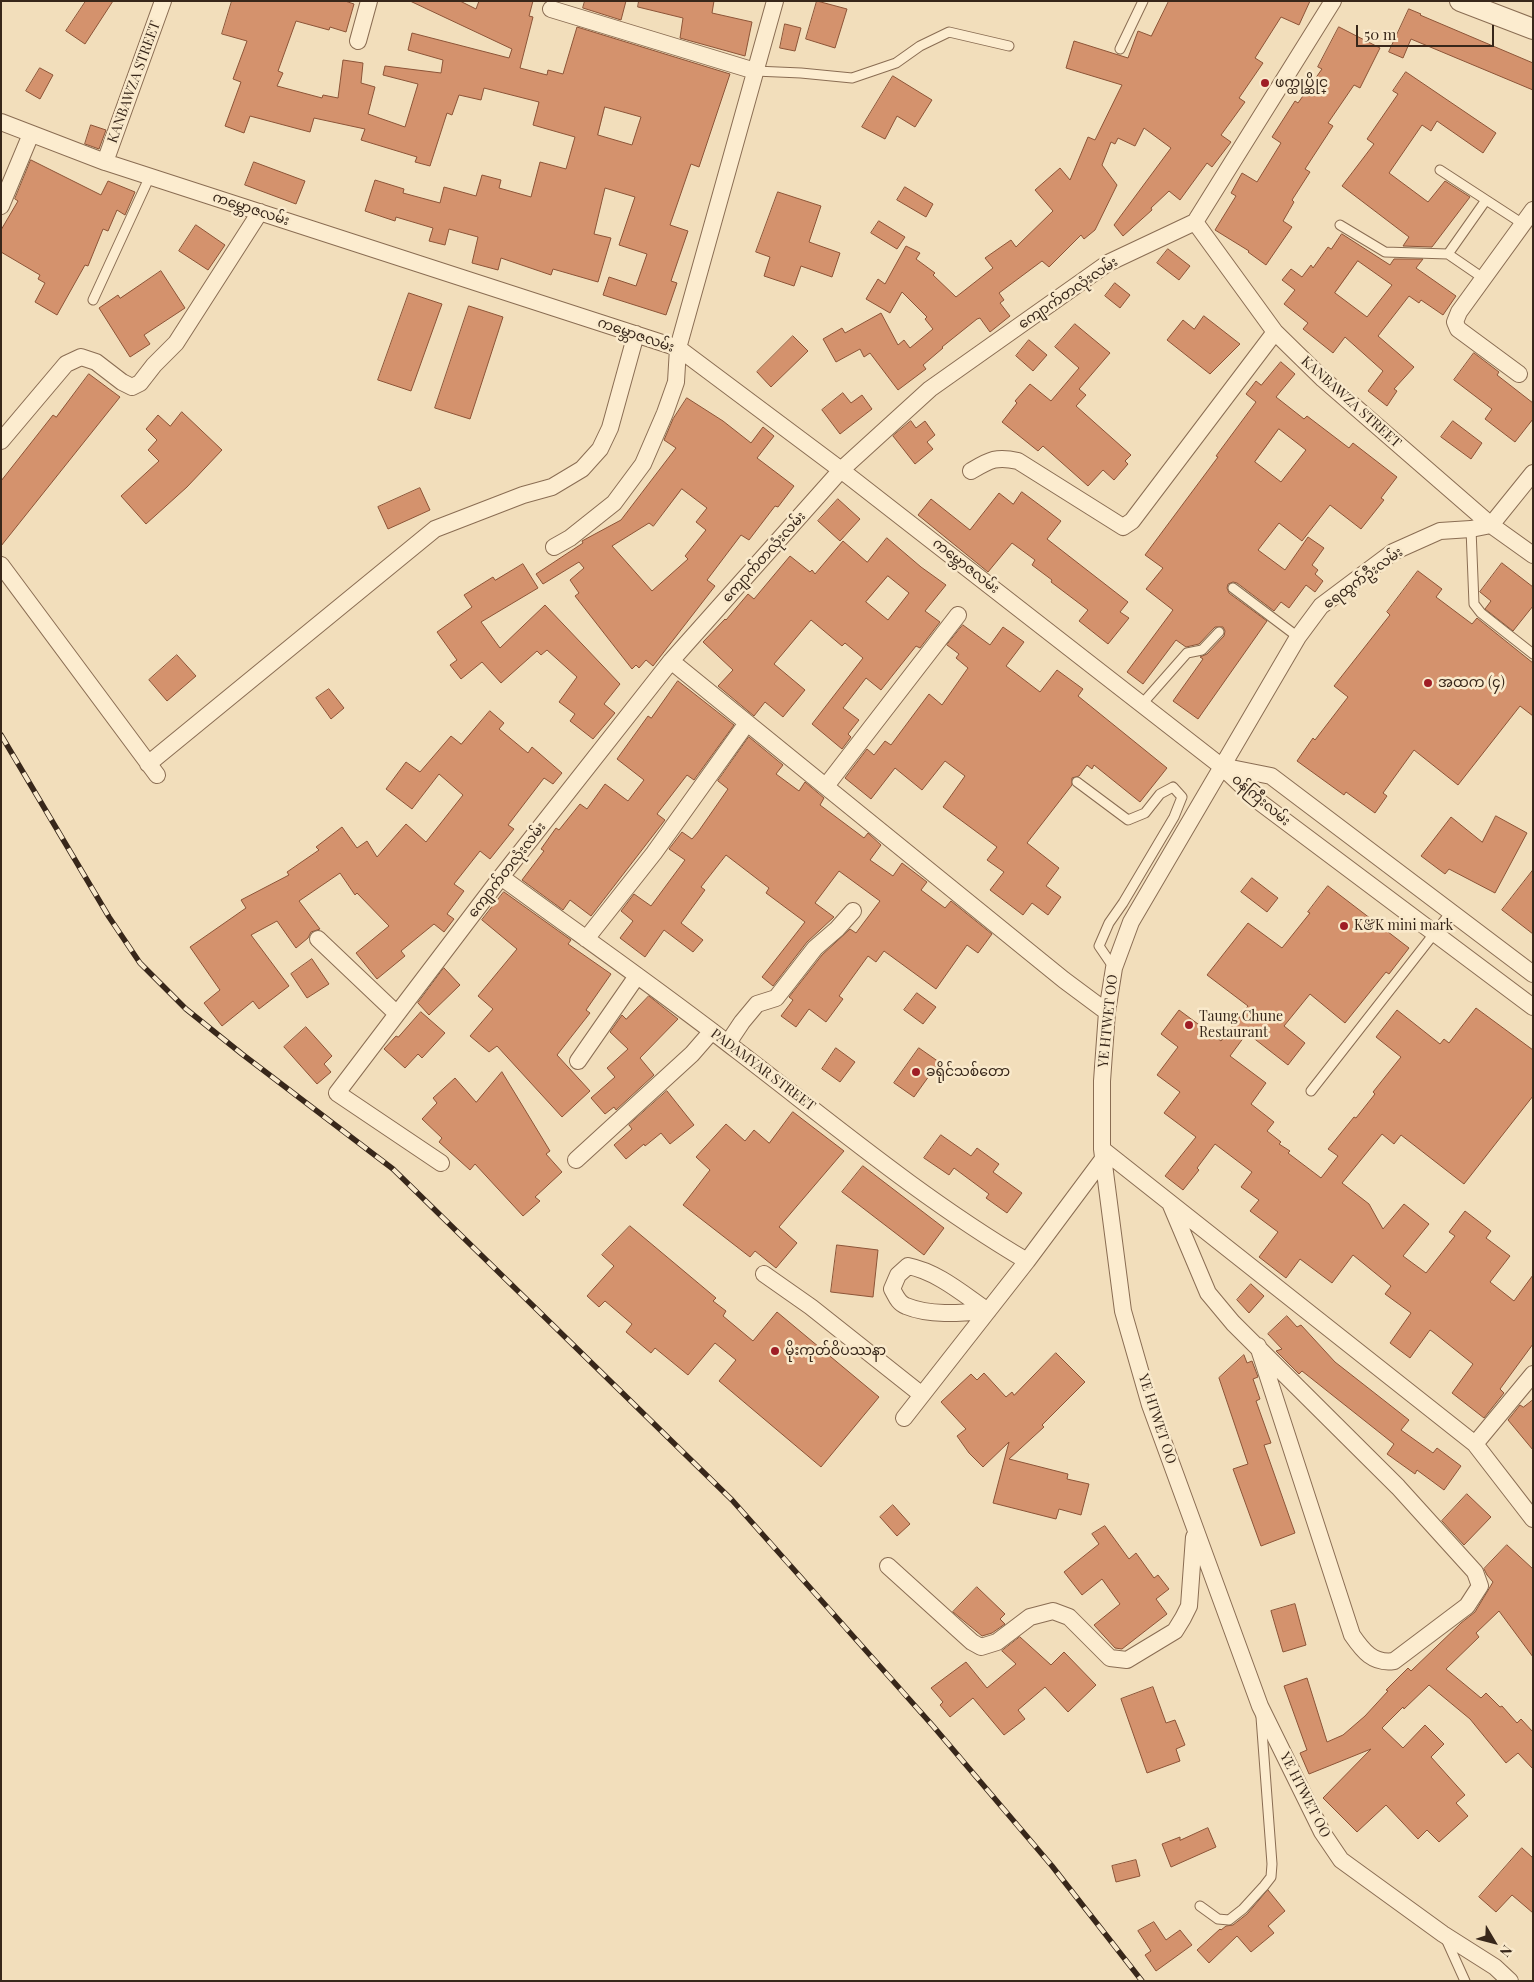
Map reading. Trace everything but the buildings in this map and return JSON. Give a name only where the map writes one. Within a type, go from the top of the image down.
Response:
[{"type":"street","name":"KANBAWZA STREET","points":[[105,162],[163,1]]},
{"type":"street","points":[[358,41],[369,1]]},
{"type":"street","points":[[554,547],[570,538],[614,503],[643,464],[666,413],[676,382],[678,348],[775,1]]},
{"type":"street","points":[[1195,222],[1333,1]]},
{"type":"street","points":[[1460,1],[1533,29]]},
{"type":"street","points":[[551,9],[755,72]]},
{"type":"street","name":"ကမ္ဘောဇလမ်း","points":[[1,122],[105,162],[678,348],[841,470],[1222,766]]},
{"type":"street","points":[[1,206],[31,134]]},
{"type":"street","points":[[1519,374],[1458,329],[1455,322],[1459,312],[1533,210]]},
{"type":"street","points":[[1,441],[66,364],[81,357],[96,362],[122,382],[132,387],[140,383],[154,365],[176,343],[260,212]]},
{"type":"street","name":"KANBAWZA STREET","points":[[1195,222],[1275,332],[1323,378],[1491,525],[1533,556]]},
{"type":"street","name":"ကျောက်တလုံးလမ်း","points":[[441,1163],[337,1093],[501,877],[671,661],[841,470],[930,389],[1108,263],[1195,222]]},
{"type":"street","points":[[971,471],[991,459],[1005,458],[1018,461],[1123,527],[1132,521],[1275,332]]},
{"type":"street","points":[[1,564],[152,769],[435,529],[523,495],[552,487],[582,469],[600,449],[610,428],[636,334]]},
{"type":"street","points":[[1491,525],[1533,473]]},
{"type":"street","name":"ရေထွက်ဦးလမ်း","points":[[1222,766],[1298,637],[1321,606],[1393,552],[1440,531],[1470,529],[1491,525]]},
{"type":"street","points":[[826,786],[958,615]]},
{"type":"street","points":[[671,661],[1064,980],[1107,1012]]},
{"type":"street","points":[[586,939],[654,852],[747,723]]},
{"type":"street","name":"ဝန်ကြီးလမ်း","points":[[1222,766],[1271,776],[1533,974]]},
{"type":"street","name":"ဝန်ကြီးလမ်း","points":[[1222,766],[1257,800],[1533,1007]]},
{"type":"street","name":"YE HTWET OO","points":[[1222,766],[1131,922],[1114,968],[1107,1012],[1102,1081],[1102,1154],[1123,1310],[1150,1406],[1260,1706],[1322,1832],[1341,1860],[1443,1934],[1495,1966],[1510,1981]]},
{"type":"street","name":"PADAMYAR STREET","points":[[501,877],[712,1031],[878,1159],[973,1228],[1027,1261]]},
{"type":"street","points":[[728,1043],[757,1004],[776,998],[816,948],[838,929],[853,911]]},
{"type":"street","points":[[318,939],[397,1014]]},
{"type":"street","points":[[578,1062],[637,976]]},
{"type":"street","points":[[576,1160],[692,1054],[712,1031]]},
{"type":"street","points":[[904,1418],[1027,1261],[1102,1154],[1170,1203],[1475,1444],[1533,1520]]},
{"type":"street","points":[[1170,1203],[1208,1293],[1233,1323],[1258,1346],[1398,1487],[1475,1572],[1480,1586],[1467,1606],[1394,1661],[1375,1660],[1362,1650],[1352,1634],[1258,1346]]},
{"type":"street","points":[[908,1266],[922,1269],[954,1287],[988,1311],[964,1313],[906,1306],[897,1300],[892,1288],[898,1275],[908,1266]]},
{"type":"street","points":[[764,1274],[811,1307],[922,1395]]},
{"type":"street","points":[[1475,1444],[1533,1374]]},
{"type":"street","points":[[888,1566],[972,1642],[981,1647],[997,1642],[1030,1616],[1053,1611],[1069,1617],[1110,1658],[1127,1660],[1175,1631],[1183,1618],[1189,1606],[1195,1529]]},
{"type":"lane","points":[[1120,49],[1143,1]]},
{"type":"lane","points":[[755,72],[802,73],[852,78],[896,63],[920,46],[949,32],[1009,46]]},
{"type":"lane","points":[[1440,170],[1523,224]]},
{"type":"lane","points":[[93,300],[150,176]]},
{"type":"lane","points":[[1448,254],[1486,200]]},
{"type":"lane","points":[[1340,225],[1385,252],[1448,254],[1483,278]]},
{"type":"lane","points":[[1470,529],[1474,604],[1481,613],[1533,654]]},
{"type":"lane","points":[[1233,588],[1298,637]]},
{"type":"lane","points":[[1142,704],[1187,653],[1202,650],[1209,645],[1219,632]]},
{"type":"lane","points":[[1077,782],[1128,820],[1145,813],[1160,794],[1173,787],[1182,797],[1174,817],[1109,923],[1098,946],[1114,968]]},
{"type":"lane","points":[[1311,1091],[1451,912]]},
{"type":"lane","points":[[1200,1906],[1218,1919],[1229,1920],[1243,1910],[1270,1877],[1272,1864],[1260,1706]]},
{"type":"lane","points":[[1443,1934],[1465,1981]]},
{"type":"railway","points":[[1,735],[109,917],[140,963],[186,1009],[393,1169],[732,1500],[933,1726],[1052,1866],[1142,1981]]},
{"type":"place","name":"ဖက္ထုပ္ဆိုင္","points":[[1265,83]]},
{"type":"place","name":"အထက (၄)","points":[[1428,683]]},
{"type":"place","name":"K&K mini mark","points":[[1344,926]]},
{"type":"place","name":"Taung Chune Restaurant","points":[[1189,1025]]},
{"type":"place","name":"ခရိုင်သစ်တော","points":[[916,1072]]},
{"type":"place","name":"မိုးကုတ်ဝိပဿနာ","points":[[775,1351]]}]
